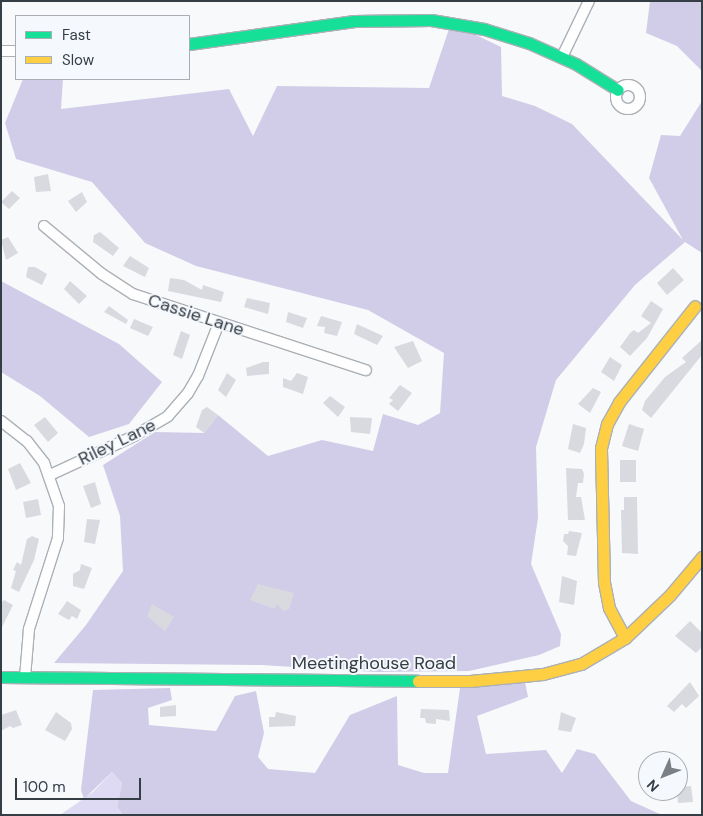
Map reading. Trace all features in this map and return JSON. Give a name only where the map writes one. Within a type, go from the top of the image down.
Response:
[{"type":"street","points":[[562,57],[589,1]]},
{"type":"street","points":[[190,44],[336,23],[411,19],[484,29],[562,57],[618,90]]},
{"type":"street","points":[[1,51],[15,51]]},
{"type":"street","name":"Cassie Lane","points":[[44,226],[126,289],[219,323],[366,370]]},
{"type":"street","points":[[626,638],[609,608],[603,577],[601,448],[607,424],[619,402],[695,306]]},
{"type":"street","name":"Riley Lane","points":[[50,475],[134,436],[168,416],[188,393],[198,376],[219,323]]},
{"type":"street","points":[[1,421],[27,441],[50,475],[59,506],[58,538],[29,628],[25,678]]},
{"type":"street","name":"Meetinghouse Road","points":[[1,678],[486,680],[543,674],[571,667],[598,656],[626,638],[670,595],[702,557]]},
{"type":"shaded area","points":[[650,1],[702,1],[702,71],[677,46],[646,33]]},
{"type":"shaded area","points":[[451,23],[501,47],[502,96],[535,106],[572,124],[683,240],[649,178],[661,135],[680,136],[702,101],[702,253],[685,242],[635,285],[556,380],[536,447],[538,518],[531,564],[561,634],[560,646],[539,655],[469,671],[376,672],[261,665],[54,663],[86,625],[123,571],[120,516],[103,465],[155,432],[204,433],[218,415],[268,456],[322,440],[373,451],[383,414],[418,425],[440,413],[444,353],[368,310],[196,266],[145,243],[92,182],[16,159],[5,123],[23,80],[63,80],[61,109],[229,89],[253,136],[277,86],[429,88]]},
{"type":"shaded area","points":[[1,281],[119,344],[162,382],[129,424],[89,437],[40,396],[1,372]]},
{"type":"shaded area","points":[[524,677],[528,697],[477,716],[486,754],[546,750],[562,773],[577,749],[595,754],[631,801],[662,815],[123,815],[117,807],[122,783],[112,772],[84,799],[81,790],[93,690],[170,688],[172,700],[148,708],[149,725],[216,731],[235,696],[256,691],[264,733],[258,757],[268,769],[315,773],[350,715],[397,696],[398,765],[424,773],[448,773],[461,681]]},
{"type":"shaded area","points":[[112,772],[122,783],[117,807],[123,815],[60,815],[93,792]]},
{"type":"building","points":[[48,174],[51,191],[36,192],[34,177]]},
{"type":"building","points":[[12,191],[20,198],[9,209],[1,202]]},
{"type":"building","points":[[82,192],[87,202],[76,212],[68,201]]},
{"type":"building","points":[[100,232],[119,248],[113,256],[93,242],[94,235]]},
{"type":"building","points":[[8,237],[18,253],[6,260],[1,240]]},
{"type":"building","points":[[130,256],[149,268],[145,277],[123,266]]},
{"type":"building","points":[[28,267],[35,267],[47,274],[42,285],[26,277]]},
{"type":"building","points":[[673,268],[684,280],[667,295],[657,283]]},
{"type":"building","points":[[170,278],[184,280],[202,290],[203,285],[224,292],[221,302],[168,291]]},
{"type":"building","points":[[70,281],[87,296],[79,304],[64,289]]},
{"type":"building","points":[[247,298],[270,303],[268,314],[244,307]]},
{"type":"building","points":[[651,301],[663,309],[647,338],[630,356],[620,347],[630,333],[634,330],[638,333],[651,323],[641,316]]},
{"type":"building","points":[[109,306],[128,320],[126,324],[104,312]]},
{"type":"building","points":[[288,312],[307,318],[303,328],[286,322]]},
{"type":"building","points":[[321,316],[342,322],[337,336],[324,333],[325,327],[317,326]]},
{"type":"building","points":[[134,319],[153,327],[148,336],[130,328]]},
{"type":"building","points":[[357,324],[383,336],[377,345],[354,334]]},
{"type":"building","points":[[181,331],[190,335],[182,359],[173,355]]},
{"type":"building","points":[[702,340],[702,355],[651,418],[642,410],[645,401],[665,377],[686,362],[682,358]]},
{"type":"building","points":[[413,341],[422,361],[408,368],[394,347]]},
{"type":"building","points":[[610,357],[622,365],[614,381],[601,372]]},
{"type":"building","points":[[263,362],[269,362],[269,374],[247,376],[246,368]]},
{"type":"building","points":[[227,373],[236,380],[226,397],[218,390]]},
{"type":"building","points":[[297,373],[308,377],[303,394],[283,387],[283,378],[291,381]]},
{"type":"building","points":[[400,385],[412,393],[398,411],[389,404],[393,400],[389,398]]},
{"type":"building","points":[[593,388],[601,392],[590,413],[578,404]]},
{"type":"building","points":[[330,396],[345,407],[338,417],[323,403]]},
{"type":"building","points":[[207,407],[218,415],[204,433],[196,427],[202,410]]},
{"type":"building","points":[[45,417],[58,433],[48,442],[34,425]]},
{"type":"building","points":[[350,417],[372,418],[370,434],[351,432]]},
{"type":"building","points":[[573,424],[586,428],[584,444],[580,453],[568,449]]},
{"type":"building","points":[[629,424],[644,429],[638,451],[622,446]]},
{"type":"building","points":[[620,460],[636,460],[636,482],[620,482]]},
{"type":"building","points":[[20,463],[31,483],[16,490],[8,469]]},
{"type":"building","points":[[566,468],[582,469],[584,474],[583,483],[578,483],[576,497],[581,497],[585,520],[568,520]]},
{"type":"building","points":[[95,482],[101,504],[91,508],[83,486]]},
{"type":"building","points":[[624,497],[637,497],[638,554],[622,553],[621,510],[624,510]]},
{"type":"building","points":[[38,499],[41,515],[26,518],[23,502]]},
{"type":"building","points":[[87,519],[100,520],[95,544],[84,542]]},
{"type":"building","points":[[569,531],[582,533],[576,556],[567,555],[568,546],[563,541],[564,534],[568,534]]},
{"type":"building","points":[[32,536],[39,539],[34,560],[19,592],[11,588],[16,571],[13,570],[17,562],[21,565],[27,539]]},
{"type":"building","points":[[81,564],[92,568],[84,589],[73,586],[73,574],[80,570]]},
{"type":"building","points":[[562,576],[577,581],[574,605],[559,602]]},
{"type":"building","points":[[258,584],[294,593],[289,609],[283,611],[277,604],[275,609],[250,600]]},
{"type":"building","points":[[4,600],[13,605],[1,629],[1,603]]},
{"type":"building","points":[[67,601],[81,610],[77,619],[72,616],[69,620],[58,614]]},
{"type":"building","points":[[152,604],[174,617],[165,631],[147,616]]},
{"type":"building","points":[[690,621],[702,633],[702,647],[696,653],[675,636]]},
{"type":"building","points":[[690,682],[699,696],[686,708],[682,704],[674,712],[667,706]]},
{"type":"building","points":[[176,705],[176,716],[160,717],[160,707]]},
{"type":"building","points":[[421,709],[449,710],[450,721],[436,719],[436,724],[426,723],[425,718],[420,718]]},
{"type":"building","points":[[16,710],[22,725],[13,728],[10,726],[1,731],[1,715]]},
{"type":"building","points":[[56,712],[71,723],[72,729],[65,741],[45,730]]},
{"type":"building","points":[[276,712],[296,716],[295,726],[269,727],[269,717],[275,717]]},
{"type":"building","points":[[561,712],[576,718],[571,732],[558,730]]},
{"type":"building","points":[[688,786],[691,786],[693,802],[678,803],[678,801],[688,801]]},
{"type":"traffic: fast","points":[[190,44],[354,21],[431,20],[484,29],[529,43],[576,64],[618,90]]},
{"type":"traffic: fast","points":[[1,677],[418,681]]},
{"type":"traffic: slow","points":[[625,638],[609,608],[604,582],[601,448],[607,424],[619,402],[695,306]]},
{"type":"traffic: slow","points":[[418,681],[470,681],[543,674],[581,664],[625,638],[670,595],[702,557]]}]
